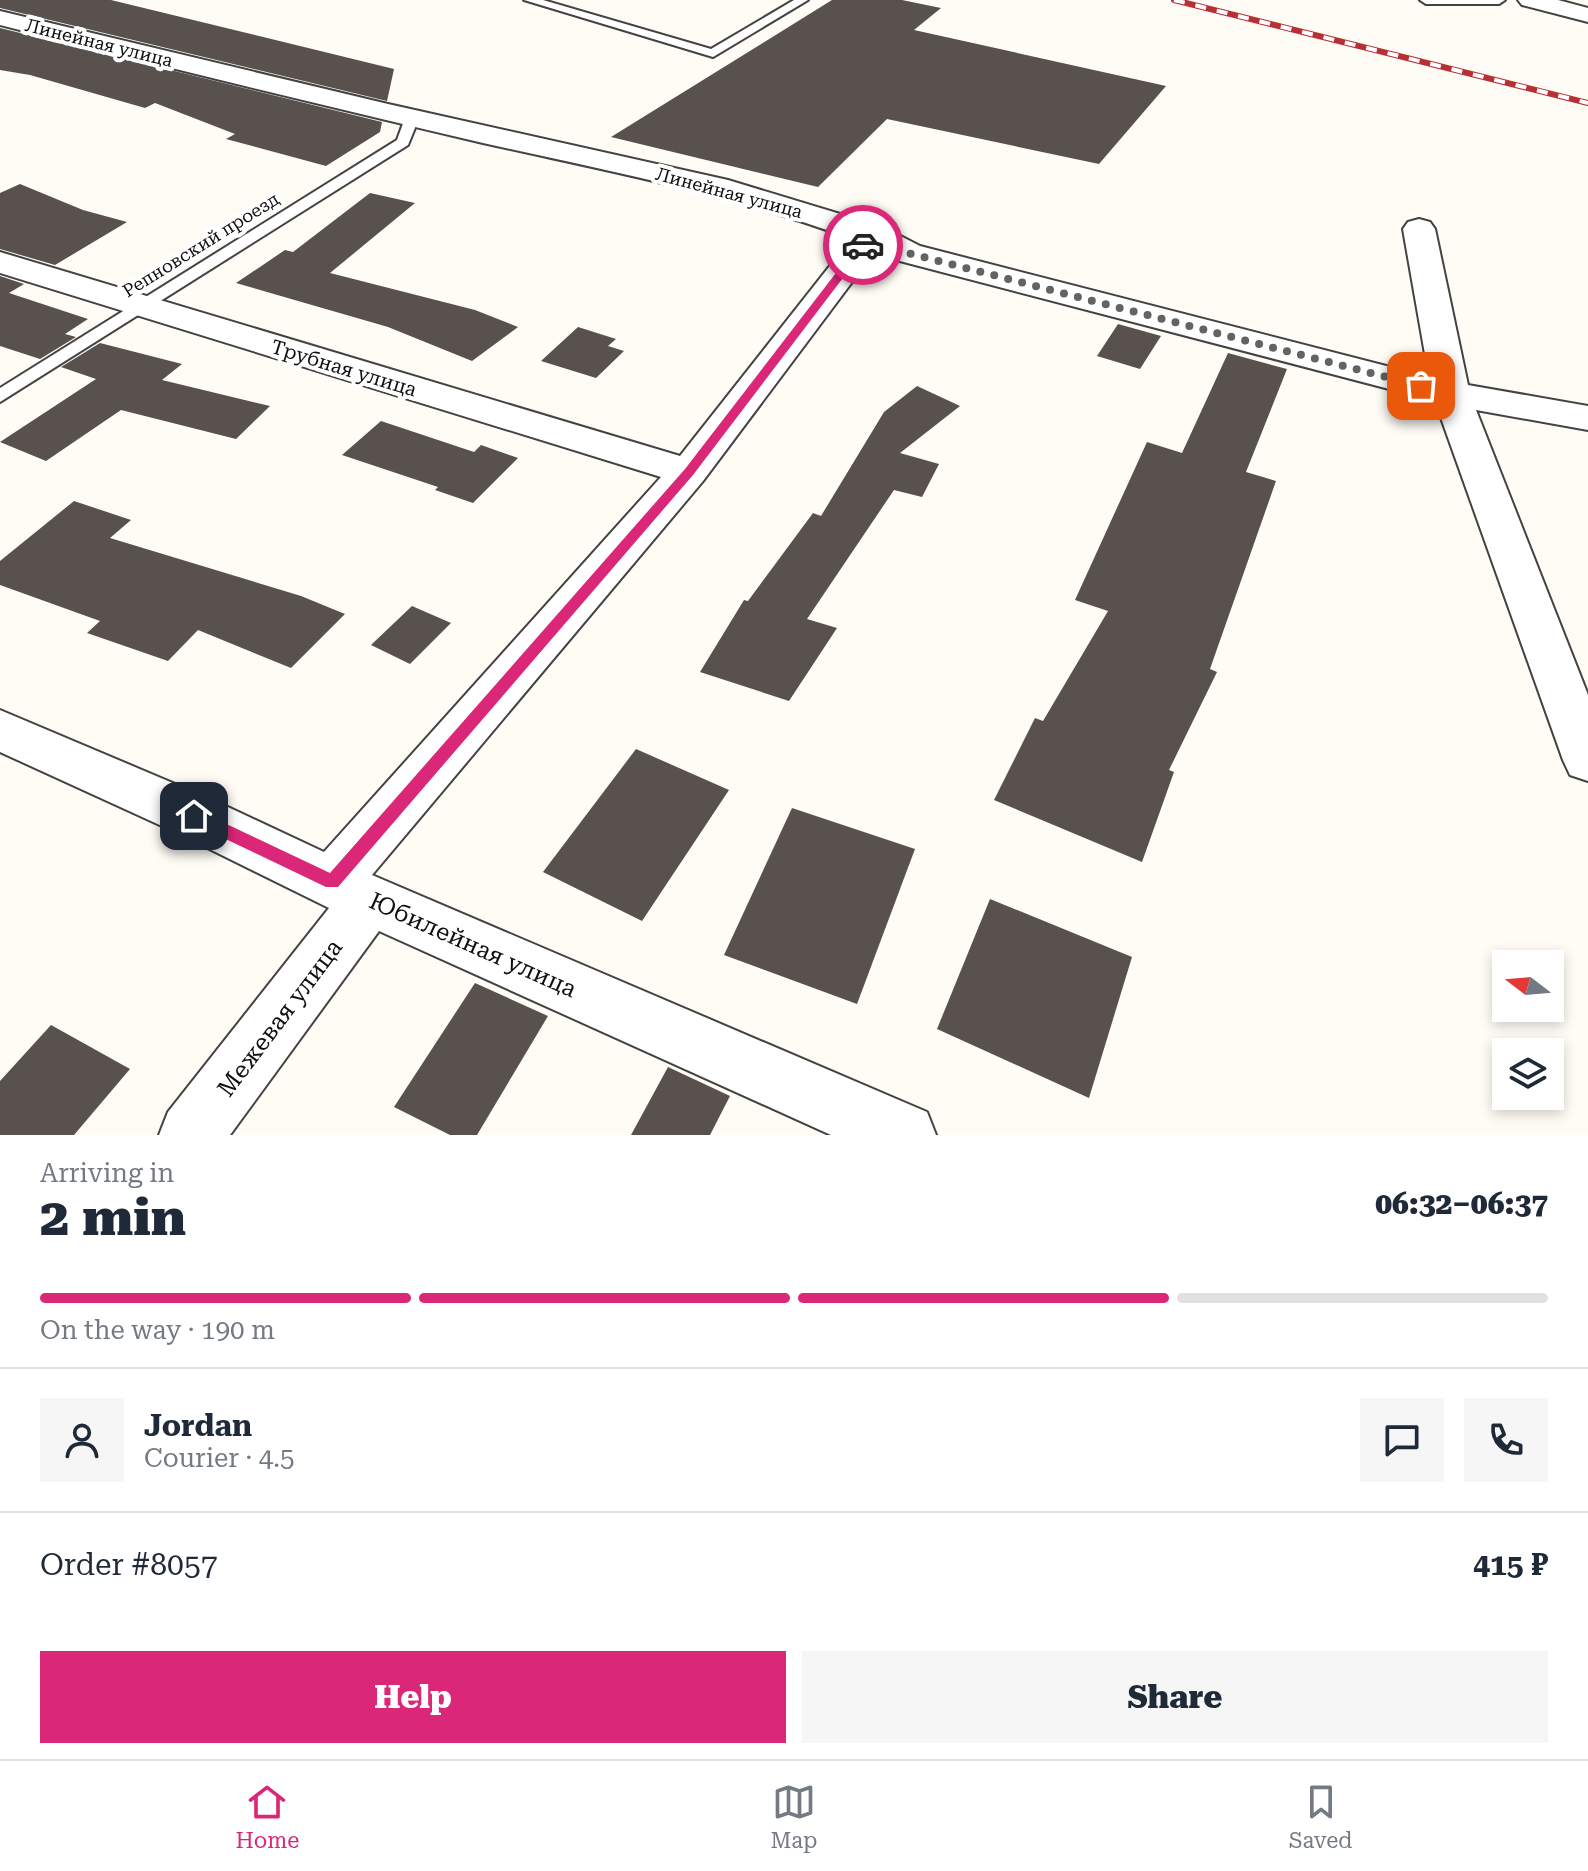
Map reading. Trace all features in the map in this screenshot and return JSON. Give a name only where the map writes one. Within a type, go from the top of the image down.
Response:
[{"type":"street","points":[[1530,0],[1588,15]]},
{"type":"street","name":"Линейная улица","points":[[0,18],[412,118],[743,193],[872,234],[908,253],[1451,394],[1588,418]]},
{"type":"street","points":[[1419,229],[1451,394],[1588,760]]},
{"type":"street","name":"Межевая улица","points":[[191,1135],[350,891],[689,472],[872,234]]},
{"type":"street","name":"Трубная улица","points":[[0,262],[139,307],[689,472]]},
{"type":"street","name":"Юбилейная улица","points":[[0,730],[194,816],[350,891],[904,1135]]},
{"type":"lane","points":[[530,0],[713,53],[802,0]]},
{"type":"lane","points":[[1426,0],[1499,0]]},
{"type":"lane","name":"Репновский проезд","points":[[0,396],[403,142],[412,118]]},
{"type":"building","points":[[0,0],[111,0],[394,69],[387,101],[0,8]]},
{"type":"building","points":[[832,0],[902,0],[941,8],[914,30],[1166,86],[1099,164],[887,119],[818,187],[611,137]]},
{"type":"building","points":[[0,28],[382,122],[380,132],[326,166],[226,139],[235,134],[155,103],[145,108],[30,75],[0,70]]},
{"type":"building","points":[[20,184],[83,210],[127,222],[55,265],[0,249],[0,193]]},
{"type":"building","points":[[370,193],[415,203],[330,273],[475,310],[518,327],[472,361],[388,327],[236,283],[285,250],[293,252]]},
{"type":"building","points":[[0,276],[24,284],[9,293],[88,319],[65,334],[76,337],[40,359],[0,346]]},
{"type":"building","points":[[1118,324],[1161,336],[1140,369],[1097,356]]},
{"type":"building","points":[[578,327],[616,339],[608,346],[624,351],[596,378],[541,361]]},
{"type":"building","points":[[100,343],[182,364],[162,380],[270,406],[236,439],[121,410],[46,461],[0,442],[96,379],[61,367]]},
{"type":"building","points":[[1228,353],[1287,369],[1246,472],[1276,481],[1210,669],[1217,672],[1169,770],[1174,772],[1142,862],[994,800],[1035,718],[1043,721],[1108,611],[1075,600],[1147,442],[1182,453]]},
{"type":"building","points":[[917,386],[960,406],[900,453],[939,464],[922,497],[894,490],[807,619],[837,628],[789,701],[700,672],[744,600],[748,601],[813,513],[821,516],[884,412]]},
{"type":"building","points":[[381,421],[474,452],[481,445],[518,458],[473,503],[435,490],[438,487],[342,455]]},
{"type":"building","points":[[74,501],[131,520],[110,538],[301,596],[345,614],[291,668],[198,630],[168,661],[87,633],[100,621],[0,585],[0,561]]},
{"type":"building","points":[[412,606],[451,623],[410,664],[371,645]]},
{"type":"building","points":[[636,749],[729,790],[642,921],[543,872]]},
{"type":"building","points":[[792,808],[915,849],[857,1004],[724,955]]},
{"type":"building","points":[[990,899],[1132,957],[1089,1098],[937,1029]]},
{"type":"building","points":[[475,983],[548,1016],[477,1135],[450,1135],[394,1107]]},
{"type":"building","points":[[51,1025],[130,1069],[74,1135],[0,1135],[0,1081]]},
{"type":"building","points":[[668,1067],[730,1096],[710,1135],[631,1135]]},
{"type":"railway","points":[[1174,0],[1588,103]]},
{"type":"way so far","points":[[863,245],[872,234],[908,253],[1421,386]]},
{"type":"route","points":[[194,816],[332,882],[689,472],[863,245]]}]
